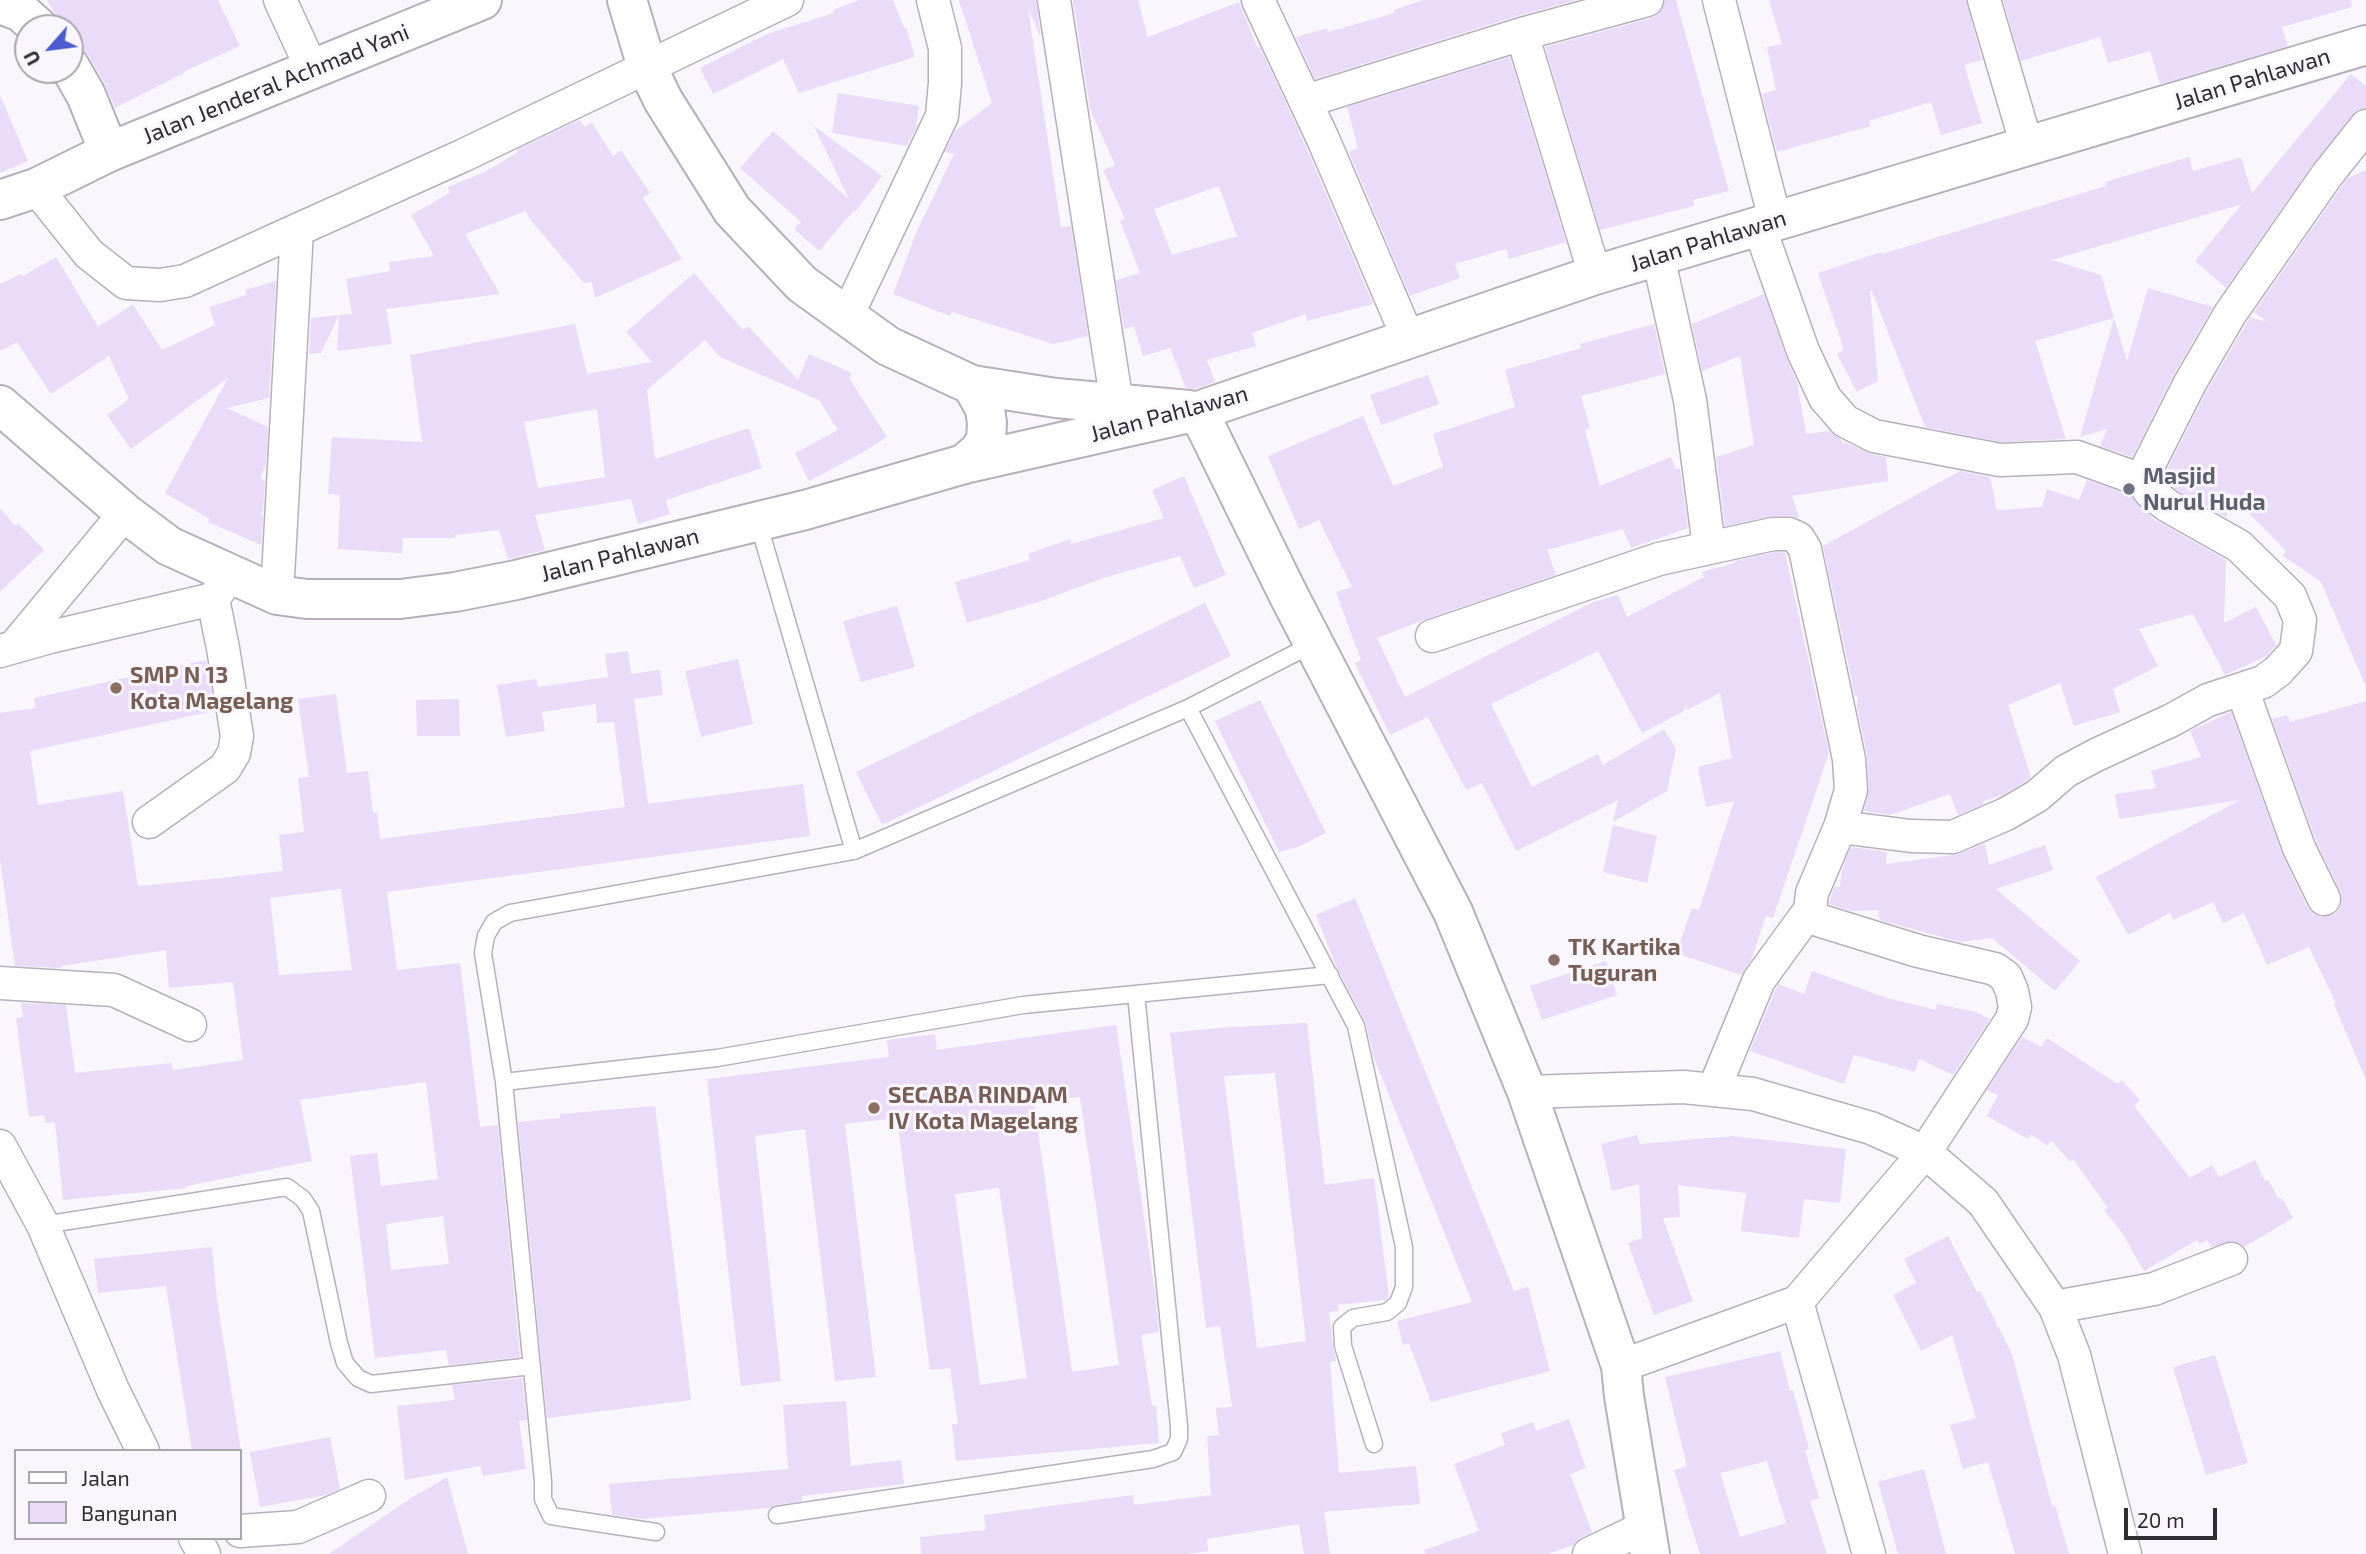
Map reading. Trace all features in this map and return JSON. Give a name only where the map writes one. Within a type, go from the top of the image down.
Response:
[{"type":"main road","points":[[627,0],[647,67],[663,100],[732,210],[802,284],[888,346],[972,385],[1056,398],[1198,411],[1452,912],[1527,1092],[1621,1366],[1647,1541]]},
{"type":"main road","name":"Jalan Jenderal Achmad Yani","points":[[0,200],[36,188],[109,152],[472,2]]},
{"type":"main road","points":[[0,4],[23,14]]},
{"type":"main road","name":"Jalan Pahlawan","points":[[0,405],[125,513],[222,587],[307,599],[400,599],[455,592],[758,522],[964,464],[1198,411],[1595,275],[2366,45]]},
{"type":"main road","points":[[80,84],[109,152]]},
{"type":"main road","points":[[964,464],[979,451],[986,440],[987,432],[985,409],[972,385]]},
{"type":"street","points":[[280,0],[312,69]]},
{"type":"street","points":[[36,188],[89,254],[126,283],[160,285],[185,281],[462,156],[787,0]]},
{"type":"street","points":[[847,316],[942,116],[945,48],[933,0]]},
{"type":"street","points":[[1054,0],[1117,404]]},
{"type":"street","points":[[1259,0],[1306,101],[1408,338]]},
{"type":"street","points":[[1306,101],[1522,34],[1647,0]]},
{"type":"street","points":[[1719,0],[1767,223],[1803,351],[1825,398],[1846,421],[1874,436],[2000,460],[2077,457],[2141,480],[2151,493],[2168,506],[2239,546],[2290,596],[2300,620],[2297,651],[2263,682],[2208,700],[2096,755],[2066,771],[2037,796],[2006,814],[1953,837],[1911,836],[1840,827]]},
{"type":"street","points":[[1984,0],[2027,146]]},
{"type":"street","points":[[1522,34],[1595,275]]},
{"type":"street","points":[[2141,480],[2190,383],[2230,314],[2327,175],[2366,125]]},
{"type":"street","points":[[277,595],[297,230]]},
{"type":"street","points":[[1658,256],[1690,400],[1709,547]]},
{"type":"street","points":[[7,649],[125,513]]},
{"type":"street","points":[[1432,636],[1659,559],[1709,547],[1773,534],[1789,534],[1798,538],[1805,549],[1849,759],[1852,790],[1840,827],[1812,893],[1810,910],[1759,980],[1714,1089]]},
{"type":"street","points":[[7,649],[222,587],[223,648],[237,736],[234,753],[225,768],[149,822]]},
{"type":"street","points":[[2242,689],[2299,848],[2324,899]]},
{"type":"street","points":[[1621,1366],[1797,1303],[1925,1152],[2012,1019],[2015,1007],[2012,992],[2006,977],[1995,969],[1918,951],[1818,920],[1810,910]]},
{"type":"street","points":[[0,983],[114,990],[190,1025]]},
{"type":"street","points":[[1527,1092],[1683,1087],[1753,1094],[1871,1128],[1925,1152],[1983,1202],[2055,1307],[2074,1355],[2125,1554]]},
{"type":"street","points":[[0,1146],[43,1225],[113,1390],[142,1449]]},
{"type":"street","points":[[2055,1307],[2154,1289],[2231,1259]]},
{"type":"street","points":[[1797,1303],[1869,1554]]},
{"type":"street","points":[[242,1531],[303,1541],[369,1496]]},
{"type":"street","points":[[1589,1554],[1647,1541]]},
{"type":"lane","points":[[758,522],[854,851]]},
{"type":"lane","points":[[656,1532],[551,1516],[543,1499],[504,1082],[483,953],[486,936],[494,922],[510,914],[854,851],[1188,708],[1314,644]]},
{"type":"lane","points":[[1188,708],[1356,1026],[1404,1247],[1405,1287],[1398,1303],[1387,1312],[1353,1318],[1342,1327],[1343,1346],[1374,1444]]},
{"type":"lane","points":[[504,1082],[717,1058],[1023,1005],[1330,975]]},
{"type":"lane","points":[[777,1515],[1153,1459],[1173,1452],[1179,1439],[1179,1426],[1136,994]]},
{"type":"lane","points":[[43,1225],[287,1187],[303,1199],[311,1211],[339,1343],[345,1363],[358,1378],[371,1384],[532,1366]]},
{"type":"building","points":[[47,0],[218,0],[240,46],[115,108],[105,84],[84,52],[84,14],[55,14]]},
{"type":"building","points":[[859,0],[893,0],[904,28],[906,27],[915,57],[799,93],[783,59],[713,94],[700,68],[767,34],[834,13],[833,10]]},
{"type":"building","points":[[959,0],[1036,0],[1041,38],[1028,8],[1061,227],[1071,226],[1088,336],[1053,344],[952,312],[950,316],[893,294],[917,231],[954,154],[945,152],[955,131],[992,103]]},
{"type":"building","points":[[1073,0],[1138,0],[1148,37],[1239,2],[1257,47],[1260,47],[1306,147],[1373,304],[1307,321],[1306,314],[1252,333],[1256,346],[1207,360],[1215,382],[1194,389],[1186,388],[1170,348],[1143,356],[1134,326],[1124,329],[1116,280],[1140,273],[1120,220],[1125,219],[1103,170],[1115,165],[1090,109]],"holes":[[[1219,186],[1237,236],[1172,255],[1154,209]]]},
{"type":"building","points":[[1423,0],[1577,0],[1315,79],[1296,37],[1327,28],[1328,32],[1395,13],[1394,10]]},
{"type":"building","points":[[1665,0],[1676,0],[1729,191],[1693,200],[1694,206],[1600,230],[1545,47],[1652,18],[1660,12]]},
{"type":"building","points":[[1769,0],[1966,0],[1982,60],[1964,65],[1982,123],[1941,135],[1931,102],[1869,121],[1871,126],[1777,152],[1762,94],[1776,90],[1767,47],[1782,44]]},
{"type":"building","points":[[2003,0],[2351,0],[2352,7],[2282,27],[2288,46],[2160,84],[2150,51],[2108,63],[2100,37],[2021,61]]},
{"type":"building","points":[[1510,57],[1566,242],[1509,259],[1506,249],[1455,264],[1460,278],[1410,296],[1349,152],[1358,148],[1347,107]]},
{"type":"building","points":[[2351,74],[2366,86],[2366,108],[2359,109],[2352,115],[2313,164],[2226,288],[2195,261],[2242,204],[2052,260],[2101,275],[2114,318],[2035,341],[2066,439],[2001,442],[1925,427],[1872,291],[1878,381],[1857,392],[1837,354],[1844,350],[1818,273],[2106,186],[2105,182],[2189,157],[2193,171],[2241,157],[2252,193]]},
{"type":"building","points":[[838,93],[919,106],[916,128],[907,146],[832,133]]},
{"type":"building","points":[[0,95],[28,161],[0,173]]},
{"type":"building","points":[[580,120],[584,127],[592,123],[613,156],[621,150],[650,193],[643,198],[682,259],[595,298],[592,282],[584,283],[526,211],[465,234],[500,294],[386,309],[392,344],[337,351],[339,315],[352,314],[346,279],[390,271],[389,262],[434,256],[411,215],[450,193],[448,187],[485,172],[518,152],[516,150]]},
{"type":"building","points":[[814,126],[882,176],[855,212],[854,210],[819,251],[794,229],[801,222],[740,168],[773,131],[849,199]]},
{"type":"building","points":[[2366,170],[2366,687],[2321,582],[2283,556],[2286,551],[2228,492],[2227,518],[2178,491],[2163,478],[2206,392],[2250,317],[2267,322],[2254,312],[2348,178]]},
{"type":"building","points":[[56,257],[98,327],[133,304],[162,350],[215,325],[209,307],[246,295],[245,290],[276,281],[269,398],[227,408],[268,427],[266,465],[260,478],[265,481],[261,545],[208,522],[210,519],[165,493],[228,378],[131,449],[107,415],[129,399],[109,356],[51,394],[17,342],[0,351],[0,284],[21,274],[23,276]]},
{"type":"building","points":[[694,273],[743,330],[748,326],[798,380],[809,354],[852,373],[849,378],[887,437],[809,481],[795,453],[838,430],[819,400],[720,357],[705,340],[647,390],[655,459],[749,428],[762,468],[666,500],[670,514],[638,524],[631,499],[535,515],[545,550],[508,559],[499,530],[455,535],[455,538],[403,538],[402,553],[338,549],[340,495],[328,494],[332,437],[422,442],[410,355],[575,324],[587,374],[652,362],[626,332]],"holes":[[[597,409],[605,477],[538,488],[524,422]]]},
{"type":"building","points":[[2148,288],[2213,307],[2174,374],[2132,457],[2100,446],[2107,429],[2080,437],[2114,318],[2127,361]]},
{"type":"building","points":[[1764,294],[1797,382],[1806,434],[1829,431],[1843,443],[1870,454],[1886,457],[1888,481],[1792,496],[1799,518],[1773,516],[1725,526],[1716,457],[1754,445],[1740,356],[1702,371],[1692,324]]},
{"type":"building","points":[[339,315],[321,353],[309,354],[311,318]]},
{"type":"building","points":[[1654,324],[1665,374],[1581,396],[1590,428],[1585,430],[1600,486],[1671,457],[1676,469],[1680,468],[1688,528],[1631,548],[1623,529],[1547,550],[1556,575],[1377,638],[1405,697],[1593,602],[1618,595],[1627,617],[1704,577],[1702,572],[1735,561],[1775,552],[1785,553],[1829,753],[1773,918],[1766,916],[1751,960],[1741,975],[1676,953],[1692,908],[1699,910],[1734,801],[1706,807],[1698,767],[1732,758],[1720,693],[1687,710],[1686,703],[1684,711],[1642,733],[1598,651],[1491,704],[1532,787],[1598,754],[1603,765],[1664,729],[1676,749],[1667,791],[1613,822],[1618,800],[1516,851],[1482,783],[1466,790],[1428,717],[1390,735],[1355,663],[1361,660],[1336,592],[1352,587],[1319,520],[1299,529],[1268,456],[1363,416],[1393,486],[1443,467],[1433,434],[1515,407],[1505,370],[1581,348],[1580,344]]},
{"type":"building","points":[[1428,375],[1439,404],[1381,425],[1370,395]]},
{"type":"building","points":[[1960,471],[1990,477],[1997,510],[2042,507],[2047,489],[2079,500],[2087,480],[2130,495],[2140,508],[2157,521],[2226,560],[2224,623],[2256,607],[2276,645],[2267,656],[2225,675],[2193,614],[2139,629],[2158,666],[2113,689],[2120,712],[2074,726],[2060,683],[2008,705],[2031,777],[2026,781],[2003,795],[1983,801],[1984,804],[1958,815],[1950,794],[1890,815],[1864,811],[1869,789],[1867,755],[1857,706],[1858,697],[1855,696],[1823,546]]},
{"type":"building","points":[[1184,476],[1226,575],[1194,588],[1180,556],[1103,578],[1041,601],[967,623],[955,582],[1030,560],[1028,554],[1070,539],[1071,544],[1164,518],[1152,490]]},
{"type":"building","points":[[0,508],[15,526],[18,523],[44,550],[0,592]]},
{"type":"building","points":[[1205,603],[1231,656],[882,825],[856,772]]},
{"type":"building","points":[[897,606],[915,667],[861,682],[843,621]]},
{"type":"building","points":[[628,651],[631,674],[660,670],[663,695],[634,699],[648,804],[803,784],[810,836],[387,892],[397,970],[460,963],[480,1127],[498,1125],[520,1357],[449,1365],[446,1350],[375,1358],[350,1156],[377,1153],[381,1186],[438,1179],[426,1082],[300,1100],[312,1161],[187,1188],[63,1200],[55,1122],[46,1123],[44,1115],[29,1117],[16,1018],[23,1017],[21,1003],[66,1005],[75,1073],[172,1063],[173,1070],[243,1060],[233,982],[169,988],[166,950],[61,966],[62,968],[15,966],[0,859],[0,713],[36,708],[34,698],[206,660],[214,711],[30,751],[38,805],[123,791],[138,886],[212,879],[283,871],[279,835],[304,832],[298,778],[309,777],[298,699],[336,694],[347,773],[368,771],[373,813],[377,812],[380,839],[625,807],[614,722],[597,723],[596,704],[542,712],[545,731],[506,737],[497,685],[536,679],[538,687],[608,677],[605,654]],"holes":[[[341,889],[352,970],[279,975],[270,898]],[[443,1216],[449,1264],[391,1270],[386,1224]]]},
{"type":"building","points":[[738,659],[753,724],[701,737],[685,671]]},
{"type":"building","points":[[459,699],[460,736],[417,736],[416,700]]},
{"type":"building","points":[[1260,700],[1326,833],[1298,847],[1279,852],[1215,721]]},
{"type":"building","points":[[2366,701],[2366,1080],[2334,1004],[2336,1003],[2309,947],[2267,965],[2244,913],[2223,923],[2213,902],[2173,920],[2170,913],[2128,935],[2096,877],[2240,800],[2119,819],[2115,794],[2156,788],[2151,771],[2201,757],[2190,731],[2231,712],[2282,854],[2307,907],[2313,914],[2322,917],[2333,915],[2340,909],[2341,892],[2316,841],[2272,719],[2287,715],[2290,722]]},
{"type":"building","points":[[1613,825],[1657,836],[1647,883],[1603,872]]},
{"type":"building","points":[[1985,843],[1989,865],[2045,845],[2053,870],[1996,889],[2080,961],[2055,991],[1992,938],[1960,942],[1880,920],[1878,910],[1851,911],[1829,904],[1834,887],[1840,887],[1842,870],[1851,847],[1887,852],[1886,864],[1960,854]]},
{"type":"building","points":[[1355,898],[1514,1291],[1528,1287],[1550,1371],[1431,1402],[1409,1343],[1403,1345],[1397,1321],[1472,1302],[1374,1058],[1365,1021],[1337,968],[1316,915]]},
{"type":"building","points":[[1606,961],[1617,995],[1542,1020],[1530,986]]},
{"type":"building","points":[[1812,971],[1887,998],[1936,1010],[1937,1004],[1976,1012],[1990,1019],[1953,1075],[1919,1059],[1915,1072],[1854,1055],[1844,1084],[1750,1051],[1778,984],[1804,994]]},
{"type":"building","points":[[1307,1023],[1325,1185],[1374,1178],[1389,1296],[1386,1300],[1338,1305],[1339,1311],[1329,1312],[1336,1361],[1330,1362],[1339,1473],[1416,1466],[1420,1504],[1324,1512],[1330,1554],[1304,1554],[1299,1524],[1207,1539],[1208,1551],[1188,1554],[921,1554],[920,1537],[986,1530],[984,1515],[1133,1495],[1134,1505],[1211,1495],[1207,1436],[1219,1435],[1216,1408],[1232,1407],[1220,1326],[1206,1328],[1170,1033]],"holes":[[[1275,1073],[1306,1341],[1257,1348],[1224,1076]]]},
{"type":"building","points":[[1116,1025],[1155,1292],[1159,1332],[1141,1335],[1152,1406],[1156,1406],[1159,1443],[956,1461],[952,1424],[958,1424],[950,1368],[930,1370],[897,1118],[845,1124],[876,1377],[835,1381],[805,1129],[755,1136],[781,1381],[741,1386],[707,1079],[889,1057],[887,1040],[935,1034],[937,1050]],"holes":[[[1080,1097],[1119,1365],[1072,1372],[1034,1103]],[[999,1188],[1027,1378],[980,1385],[955,1194]]]},
{"type":"building","points":[[2022,1037],[2041,1047],[2047,1038],[2118,1084],[2122,1080],[2140,1100],[2134,1106],[2190,1178],[2212,1165],[2219,1177],[2255,1160],[2265,1181],[2268,1180],[2279,1199],[2282,1198],[2293,1218],[2244,1247],[2233,1241],[2211,1247],[2207,1240],[2199,1244],[2197,1240],[2144,1271],[2123,1234],[2104,1210],[2108,1208],[2073,1159],[2070,1162],[2051,1140],[2047,1146],[2031,1134],[2028,1139],[1987,1116],[1998,1095],[1987,1090]]},
{"type":"building","points":[[655,1106],[691,1400],[547,1418],[518,1122],[560,1118],[560,1114]]},
{"type":"building","points":[[1637,1135],[1640,1144],[1732,1136],[1846,1149],[1840,1203],[1804,1199],[1799,1238],[1741,1231],[1746,1193],[1678,1185],[1680,1217],[1663,1218],[1693,1301],[1654,1315],[1628,1243],[1642,1238],[1639,1184],[1612,1191],[1601,1144]]},
{"type":"building","points":[[1948,1236],[2012,1354],[2052,1506],[2055,1505],[2069,1554],[2015,1554],[1988,1462],[1963,1469],[1950,1425],[1976,1418],[1952,1335],[1921,1351],[1893,1295],[1916,1283],[1904,1259]]},
{"type":"building","points":[[212,1247],[217,1300],[241,1449],[192,1449],[166,1286],[98,1293],[94,1259]]},
{"type":"building","points":[[1780,1351],[1809,1449],[1805,1451],[1819,1498],[1810,1501],[1827,1554],[1700,1554],[1674,1470],[1687,1466],[1665,1377]],"holes":[[[1767,1461],[1786,1523],[1740,1537],[1720,1473]]]},
{"type":"building","points":[[2215,1355],[2248,1463],[2206,1475],[2173,1367]]},
{"type":"building","points":[[522,1378],[527,1420],[519,1421],[526,1469],[483,1476],[480,1466],[405,1480],[397,1406],[455,1400],[452,1385]]},
{"type":"building","points":[[846,1401],[851,1466],[901,1460],[904,1484],[802,1496],[802,1501],[769,1508],[642,1519],[612,1515],[609,1484],[788,1469],[783,1405]]},
{"type":"building","points":[[1569,1419],[1586,1468],[1570,1474],[1592,1532],[1573,1545],[1548,1554],[1425,1554],[1424,1550],[1479,1531],[1454,1464],[1505,1445],[1501,1433],[1533,1422],[1536,1431]]},
{"type":"building","points":[[330,1437],[340,1489],[326,1495],[260,1507],[250,1452]]},
{"type":"building","points":[[1924,1469],[1946,1554],[1898,1554],[1878,1482]]},
{"type":"building","points":[[447,1477],[468,1554],[329,1554],[411,1498]]},
{"type":"place","name":"Masjid Nurul Huda","points":[[2129,489]]},
{"type":"place","name":"SMP N 13 Kota Magelang","points":[[116,688]]},
{"type":"place","name":"TK Kartika Tuguran","points":[[1554,960]]},
{"type":"place","name":"SECABA RINDAM IV Kota Magelang","points":[[874,1108]]}]
